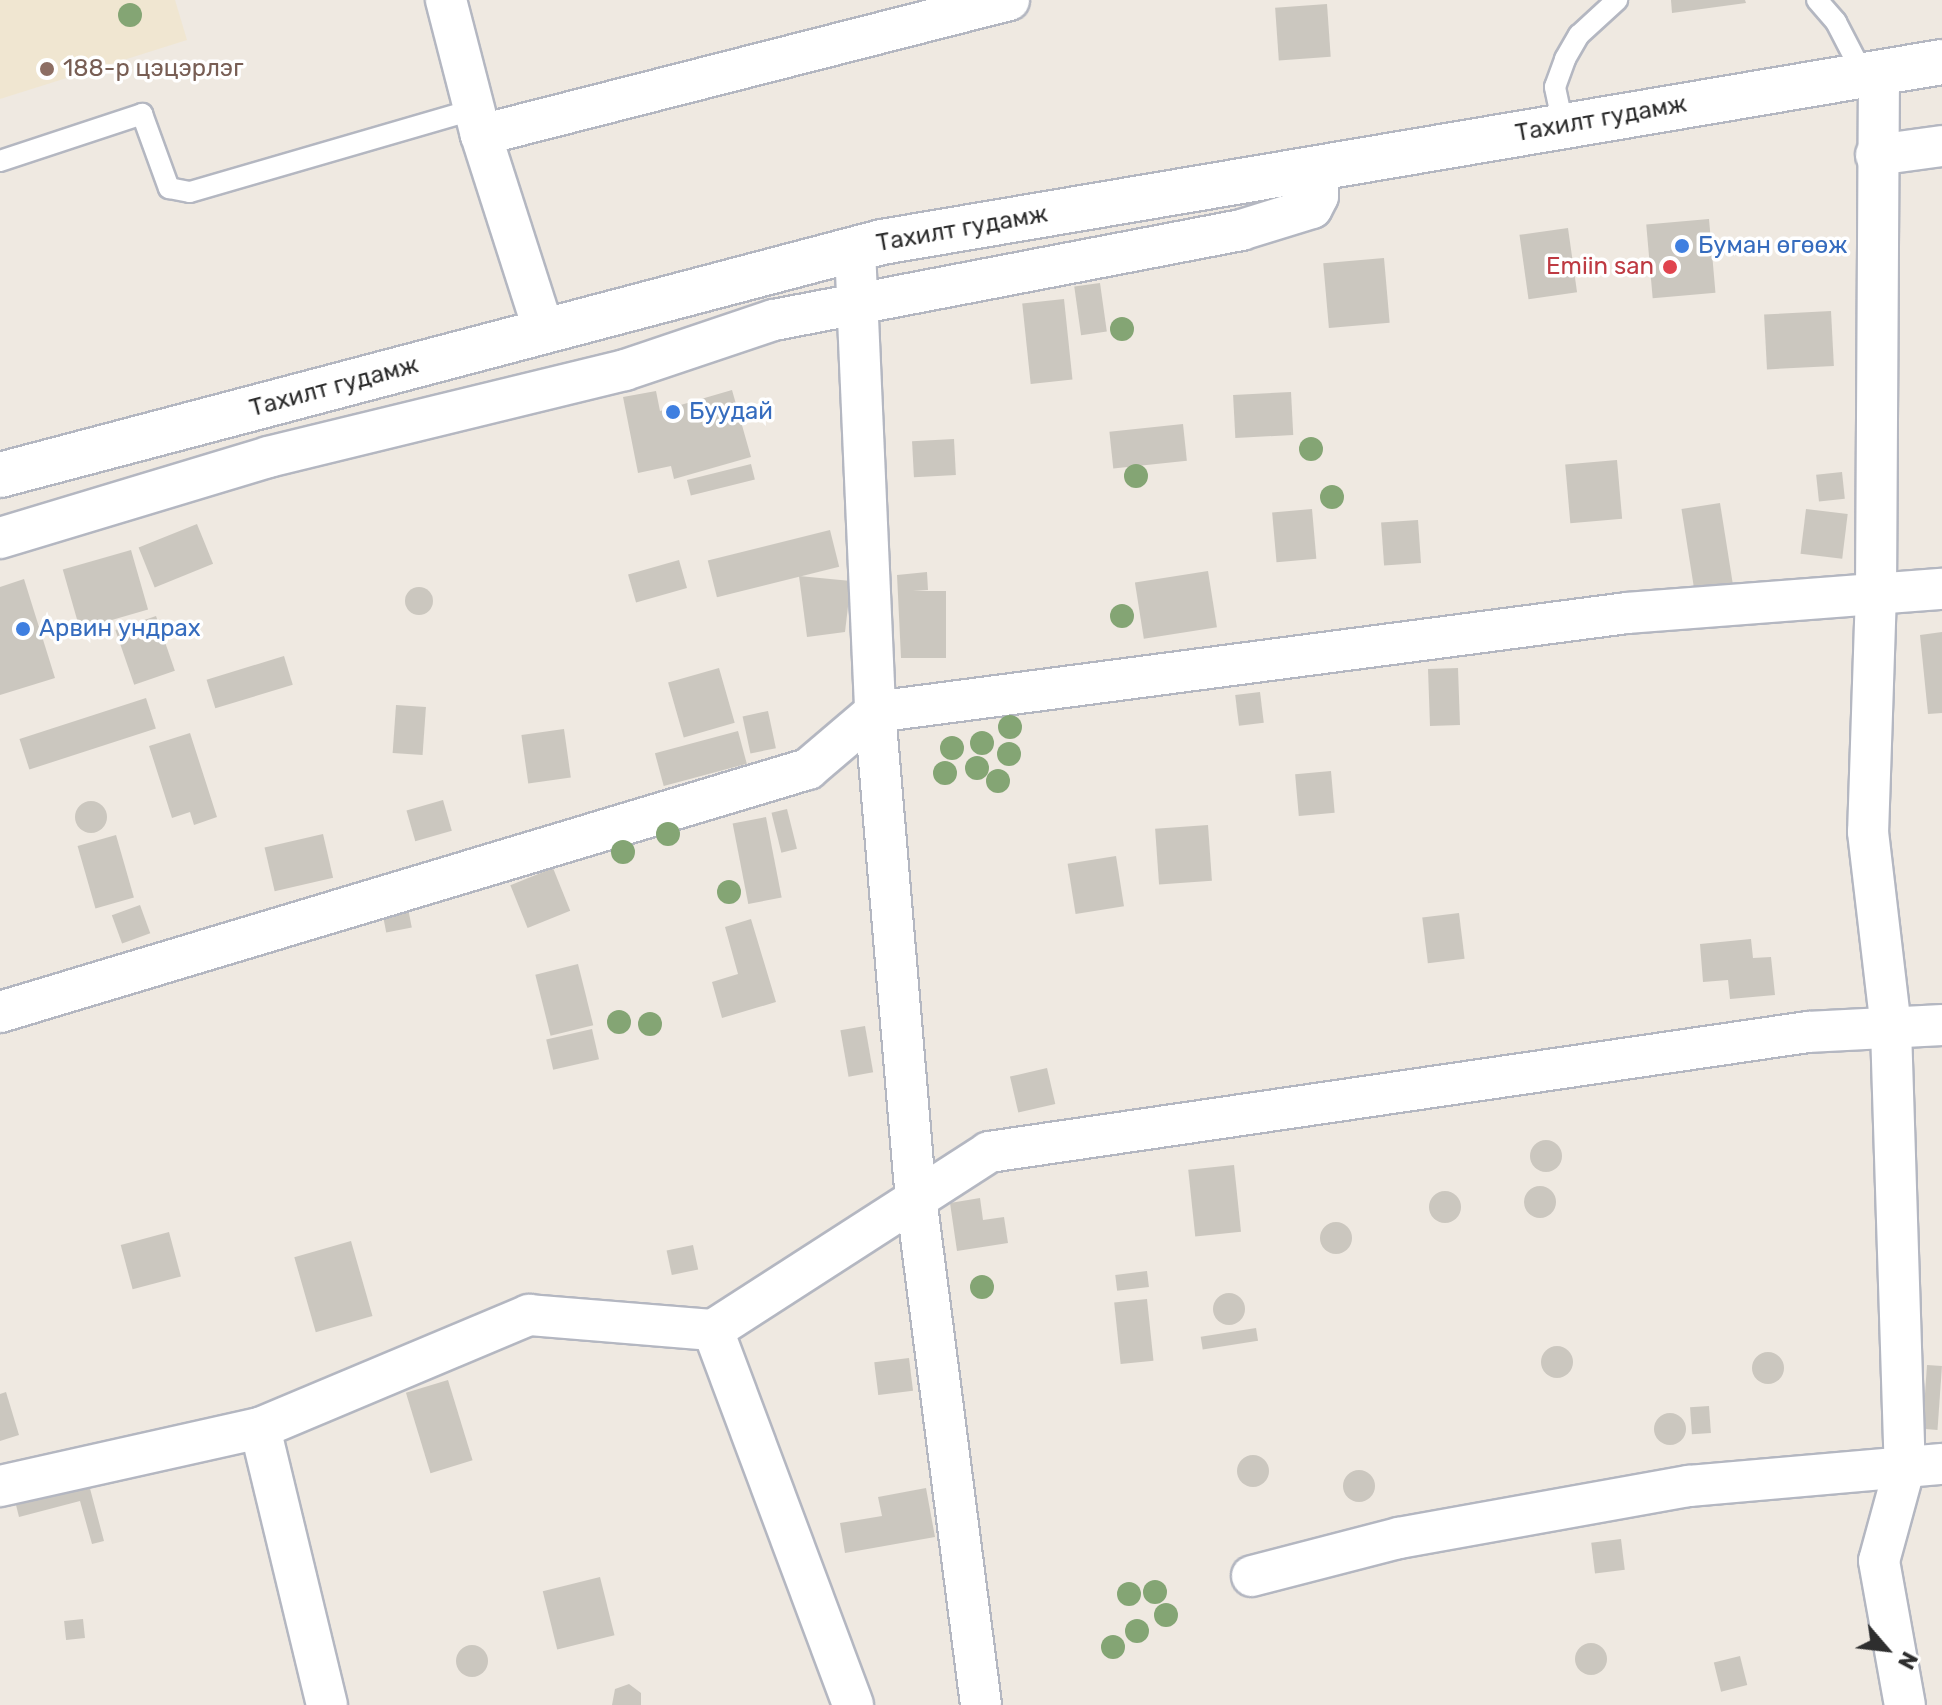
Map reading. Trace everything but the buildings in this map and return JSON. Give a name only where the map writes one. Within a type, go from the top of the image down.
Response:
[{"type":"main road","name":"Тахилт гудамж","points":[[0,475],[855,249],[1942,62]]},
{"type":"street","points":[[446,0],[478,122],[544,331]]},
{"type":"street","points":[[478,122],[1009,0]]},
{"type":"street","points":[[1871,73],[1876,155],[1876,593],[1868,832],[1891,1029],[1924,1465],[1879,1561],[1905,1705]]},
{"type":"street","points":[[1876,155],[1942,146]]},
{"type":"street","points":[[0,538],[268,457],[625,370],[774,320],[860,299],[1241,230],[1312,208],[1318,196],[1318,168]]},
{"type":"street","points":[[855,249],[860,299],[875,712],[916,1198],[981,1705]]},
{"type":"street","points":[[0,1012],[808,769],[875,712],[1627,613],[1942,589]]},
{"type":"street","points":[[0,1486],[260,1428],[529,1315],[713,1330],[989,1152],[1808,1032],[1942,1025]]},
{"type":"street","points":[[713,1330],[853,1705]]},
{"type":"street","points":[[260,1428],[327,1705]]},
{"type":"street","points":[[1252,1576],[1399,1538],[1689,1486],[1924,1465]]},
{"type":"lane","points":[[1563,125],[1555,87],[1565,59],[1579,35],[1617,0]]},
{"type":"lane","points":[[1817,0],[1871,73]]},
{"type":"lane","points":[[0,161],[142,114],[169,188],[190,192],[478,122]]},
{"type":"shaded area","name":"188-р цэцэрлэг","points":[[0,0],[175,0],[187,40],[0,99]]},
{"type":"place","name":"188-р цэцэрлэг","points":[[47,69]]},
{"type":"place","name":"Буман өгөөж","points":[[1682,246]]},
{"type":"place","name":"Emiin san","points":[[1670,267]]},
{"type":"place","name":"Буудай","points":[[673,412]]},
{"type":"place","name":"Арвин ундрах","points":[[23,629]]}]
